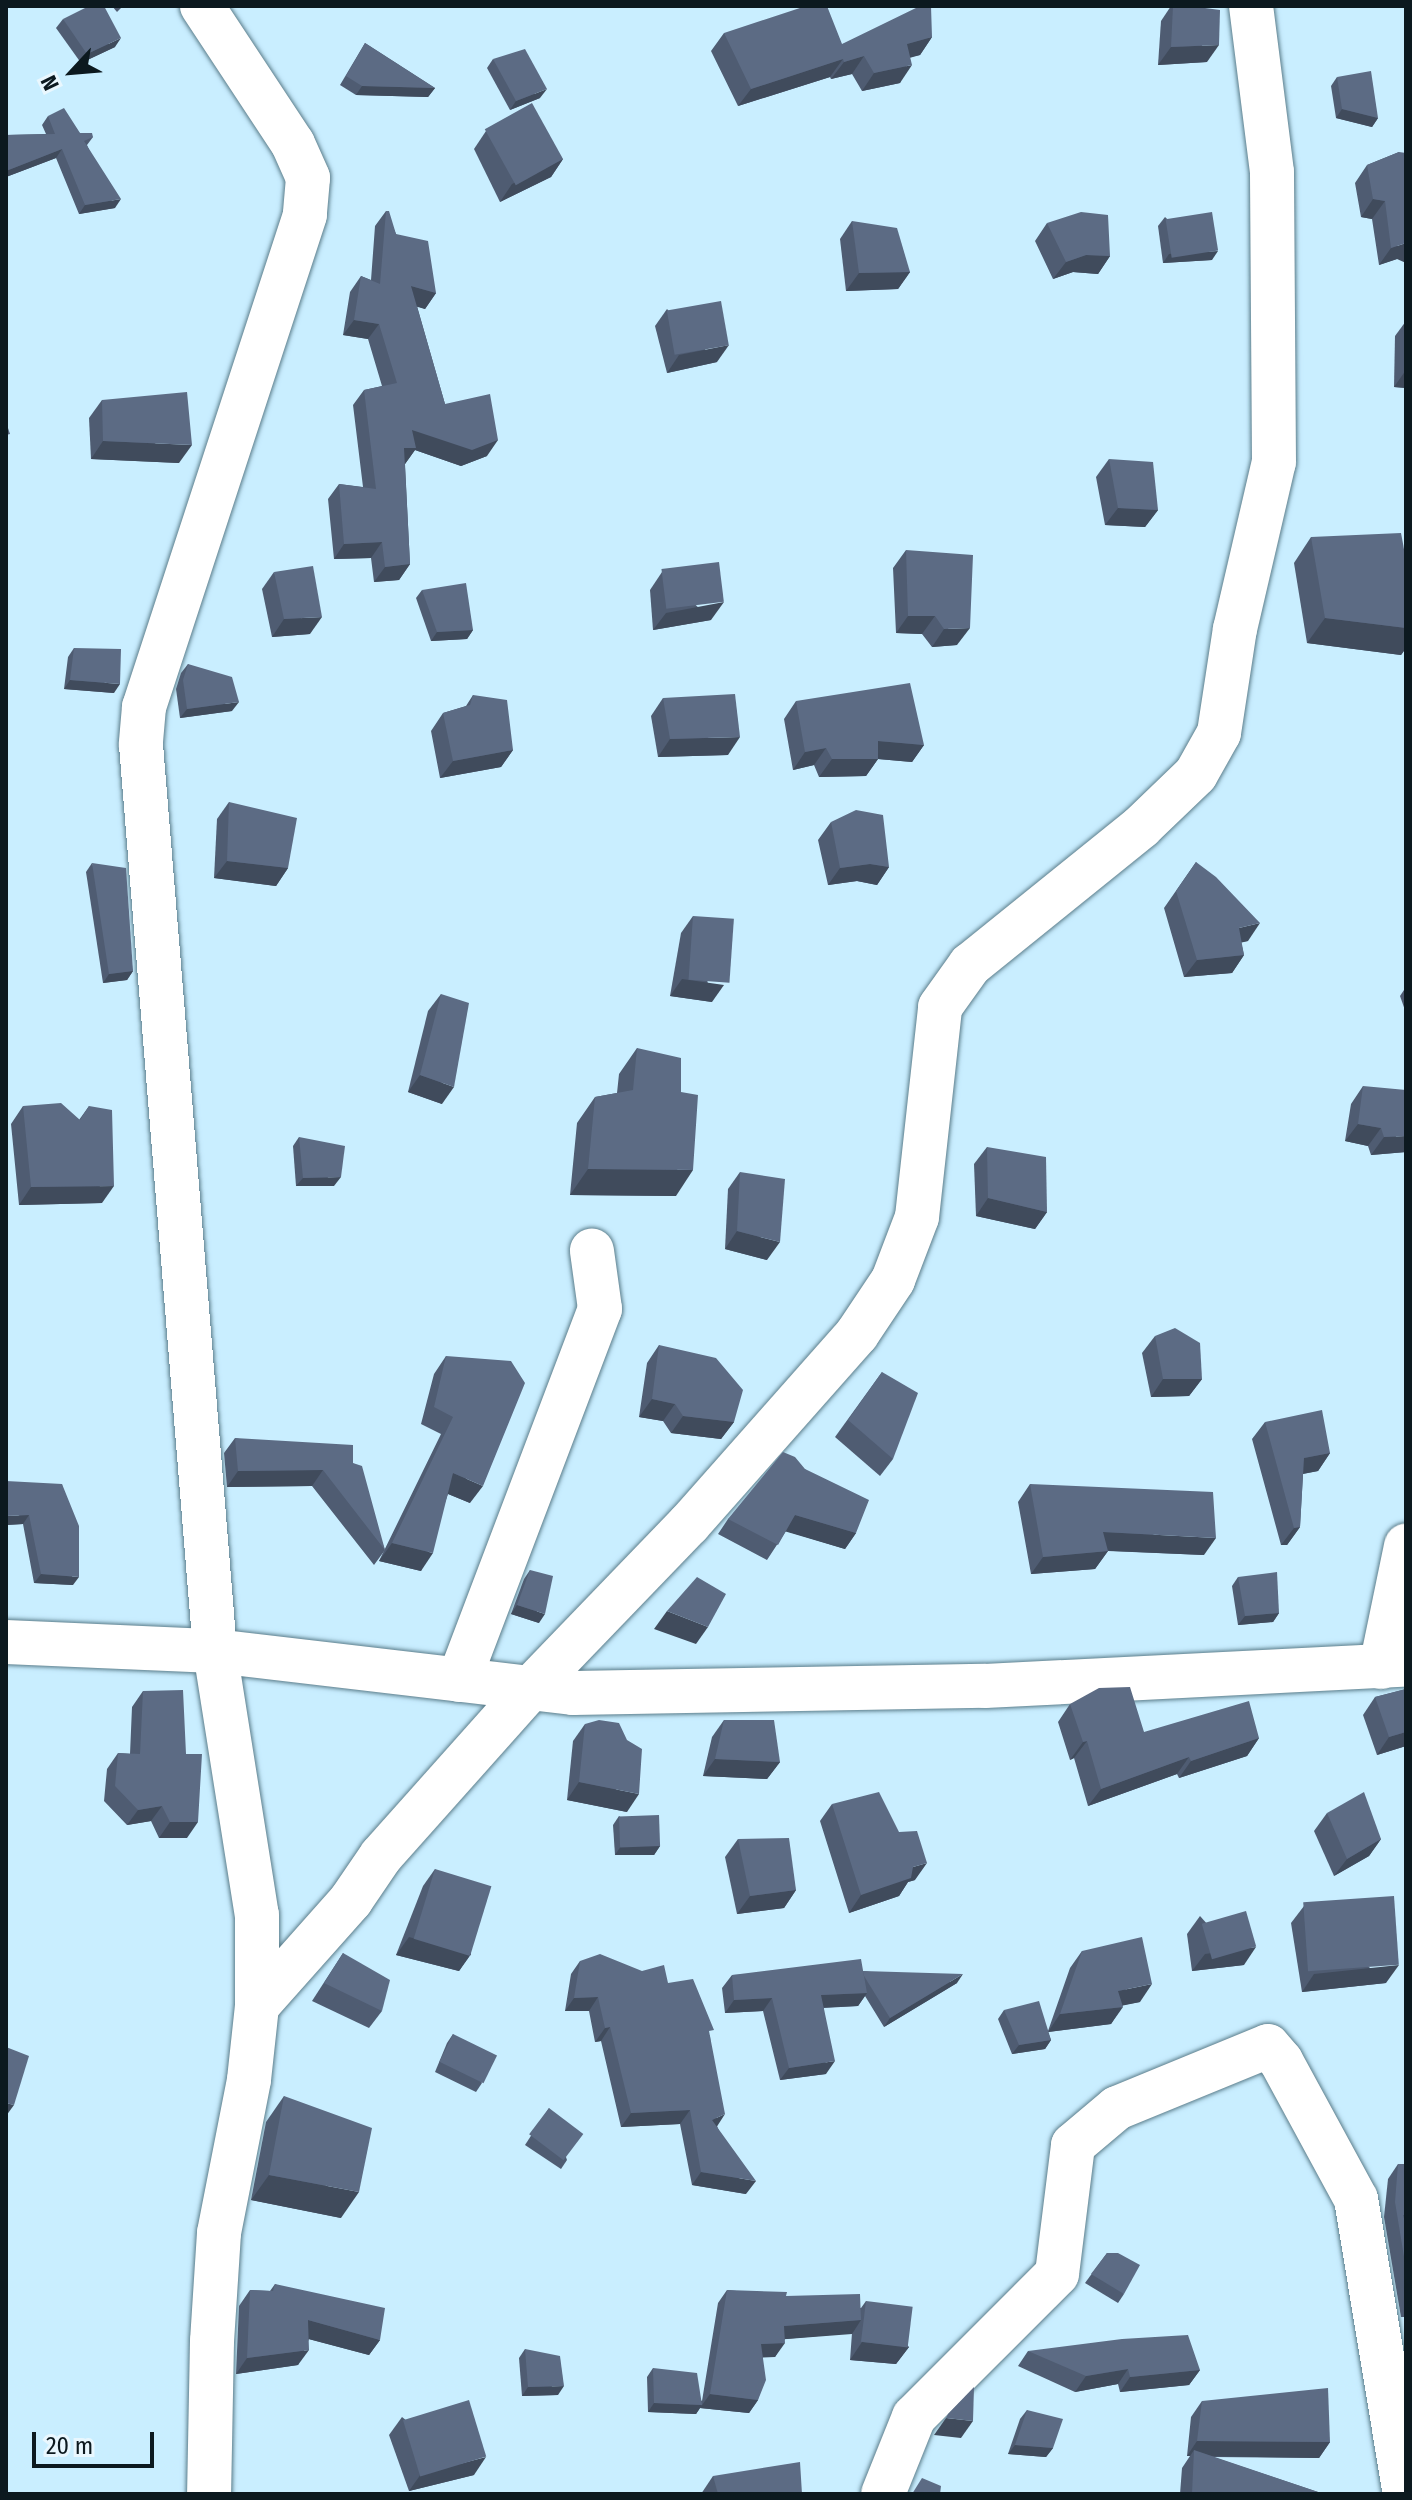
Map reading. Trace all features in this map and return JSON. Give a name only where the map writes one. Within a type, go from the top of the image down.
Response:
[{"type":"street","points":[[202,6],[293,144],[308,178],[305,215],[144,707],[141,745],[215,1651],[257,1915],[257,2006],[249,2080],[219,2233],[212,2341],[209,2494]]},
{"type":"street","points":[[257,2006],[351,1900],[381,1856],[530,1689],[689,1524],[857,1334],[893,1280],[917,1217],[940,1007],[970,965],[1141,827],[1196,774],[1219,733],[1235,629],[1274,462],[1272,172],[1251,6]]},
{"type":"street","points":[[459,1680],[600,1309],[592,1251]]},
{"type":"street","points":[[6,1642],[215,1651],[573,1693],[985,1686],[1394,1666],[1406,1546]]},
{"type":"street","points":[[883,2494],[914,2417],[1057,2274],[1073,2145],[1117,2108],[1268,2046],[1281,2061],[1356,2199],[1405,2494]]},
{"type":"building","points":[[89,6],[104,6],[121,38],[87,54],[63,19]]},
{"type":"building","points":[[806,6],[827,6],[842,44],[920,6],[931,6],[932,37],[907,44],[912,65],[874,73],[864,56],[844,62],[843,59],[751,89],[724,33]]},
{"type":"building","points":[[1173,6],[1220,10],[1219,45],[1171,47]]},
{"type":"building","points":[[365,43],[435,88],[362,86],[346,76]]},
{"type":"building","points":[[525,49],[547,89],[516,101],[493,59]]},
{"type":"building","points":[[1371,71],[1378,118],[1342,109],[1337,77]]},
{"type":"building","points":[[532,103],[563,159],[516,185],[485,129]]},
{"type":"building","points":[[64,108],[80,133],[92,133],[93,137],[84,141],[121,199],[85,205],[62,149],[6,171],[6,135],[55,134],[48,116]]},
{"type":"building","points":[[1399,152],[1406,153],[1406,243],[1391,248],[1385,201],[1373,199],[1367,165]]},
{"type":"building","points":[[386,211],[389,211],[396,234],[428,241],[436,293],[411,286],[445,404],[490,394],[498,440],[472,450],[412,430],[416,448],[404,448],[410,564],[385,567],[382,542],[344,544],[339,484],[376,489],[364,390],[397,383],[379,324],[354,320],[361,276],[380,284]]},
{"type":"building","points":[[1081,212],[1108,215],[1110,256],[1086,255],[1066,262],[1047,223]]},
{"type":"building","points":[[1212,212],[1218,251],[1172,258],[1166,219]]},
{"type":"building","points":[[852,221],[897,228],[910,272],[859,273]]},
{"type":"building","points":[[721,301],[729,345],[675,355],[667,311]]},
{"type":"building","points":[[187,392],[192,445],[103,441],[102,400]]},
{"type":"building","points":[[1109,459],[1153,462],[1158,510],[1118,508]]},
{"type":"building","points":[[1401,533],[1406,560],[1406,628],[1325,618],[1311,537]]},
{"type":"building","points":[[906,550],[973,555],[970,628],[944,629],[935,616],[908,616]]},
{"type":"building","points":[[719,562],[724,602],[666,609],[661,569]]},
{"type":"building","points":[[313,566],[322,617],[284,619],[274,572]]},
{"type":"building","points":[[466,583],[473,630],[437,632],[422,590]]},
{"type":"building","points":[[74,648],[121,649],[120,684],[70,680]]},
{"type":"building","points":[[188,664],[232,677],[239,702],[187,709],[183,680]]},
{"type":"building","points":[[910,683],[924,745],[878,741],[878,759],[832,759],[826,748],[805,752],[796,701]]},
{"type":"building","points":[[735,694],[740,737],[670,739],[663,698]]},
{"type":"building","points":[[473,695],[507,700],[513,750],[453,761],[443,713],[470,705]]},
{"type":"building","points":[[229,802],[297,818],[288,868],[227,861]]},
{"type":"building","points":[[856,810],[883,815],[889,867],[870,864],[840,868],[831,822]]},
{"type":"building","points":[[1196,862],[1216,877],[1260,923],[1239,928],[1244,955],[1197,960],[1176,891]]},
{"type":"building","points":[[92,863],[126,868],[133,971],[109,974]]},
{"type":"building","points":[[693,916],[734,919],[729,983],[689,980]]},
{"type":"building","points":[[441,994],[469,1003],[454,1087],[420,1075]]},
{"type":"building","points":[[637,1048],[681,1058],[681,1092],[698,1095],[693,1170],[588,1169],[595,1097],[633,1090]]},
{"type":"building","points":[[1363,1086],[1406,1090],[1406,1136],[1384,1137],[1381,1128],[1358,1124]]},
{"type":"building","points":[[61,1103],[80,1120],[89,1106],[112,1110],[114,1186],[31,1187],[23,1106]]},
{"type":"building","points":[[299,1137],[345,1146],[341,1177],[303,1178]]},
{"type":"building","points":[[987,1147],[1046,1157],[1047,1212],[988,1198]]},
{"type":"building","points":[[740,1172],[785,1179],[780,1242],[737,1231]]},
{"type":"building","points":[[1175,1328],[1200,1343],[1202,1379],[1163,1379],[1155,1336]]},
{"type":"building","points":[[659,1345],[716,1358],[743,1390],[734,1422],[683,1416],[675,1404],[652,1399]]},
{"type":"building","points":[[446,1356],[511,1361],[525,1383],[483,1486],[453,1473],[433,1553],[392,1543],[453,1417],[434,1407]]},
{"type":"building","points":[[882,1372],[918,1393],[893,1459],[848,1420]]},
{"type":"building","points":[[1322,1410],[1330,1453],[1304,1458],[1300,1527],[1294,1528],[1265,1422]]},
{"type":"building","points":[[235,1438],[353,1445],[353,1463],[362,1466],[385,1550],[323,1470],[238,1471]]},
{"type":"building","points":[[783,1452],[795,1457],[805,1469],[869,1500],[856,1533],[795,1515],[778,1545],[728,1519]]},
{"type":"building","points":[[6,1481],[62,1484],[79,1526],[79,1577],[41,1574],[29,1515],[6,1516]]},
{"type":"building","points":[[1030,1484],[1213,1492],[1216,1538],[1103,1532],[1108,1551],[1043,1557]]},
{"type":"building","points":[[530,1570],[553,1576],[545,1614],[517,1605]]},
{"type":"building","points":[[1277,1572],[1279,1613],[1245,1616],[1238,1577]]},
{"type":"building","points":[[697,1577],[726,1594],[708,1627],[667,1611]]},
{"type":"building","points":[[1130,1687],[1144,1732],[1249,1701],[1259,1738],[1191,1761],[1189,1757],[1101,1789],[1087,1741],[1083,1742],[1070,1704],[1099,1688]]},
{"type":"building","points":[[1406,1689],[1406,1732],[1389,1737],[1375,1697]]},
{"type":"building","points":[[183,1690],[186,1754],[202,1754],[198,1822],[170,1822],[162,1806],[138,1810],[115,1786],[118,1753],[140,1754],[143,1691]]},
{"type":"building","points":[[599,1720],[619,1723],[627,1740],[642,1749],[639,1794],[579,1782],[585,1724]]},
{"type":"building","points":[[724,1720],[774,1720],[780,1762],[715,1759]]},
{"type":"building","points":[[879,1792],[899,1832],[917,1831],[927,1863],[913,1867],[911,1878],[861,1895],[832,1804]]},
{"type":"building","points":[[1364,1792],[1381,1839],[1347,1859],[1327,1813]]},
{"type":"building","points":[[659,1815],[660,1846],[620,1847],[619,1816]]},
{"type":"building","points":[[789,1838],[796,1890],[750,1896],[738,1839]]},
{"type":"building","points":[[435,1869],[491,1886],[470,1956],[414,1939]]},
{"type":"building","points":[[1394,1896],[1399,1965],[1308,1971],[1303,1902]]},
{"type":"building","points":[[1246,1911],[1256,1947],[1212,1959],[1202,1924]]},
{"type":"building","points":[[1142,1937],[1152,1984],[1118,1991],[1123,2007],[1060,2014],[1082,1951]]},
{"type":"building","points":[[343,1953],[390,1980],[382,2011],[324,1983]]},
{"type":"building","points":[[600,1954],[642,1971],[664,1965],[668,1983],[693,1979],[714,2030],[709,2031],[725,2114],[712,2120],[756,2181],[701,2172],[690,2110],[631,2113],[610,2027],[605,2028],[598,1997],[574,1998],[580,1961]]},
{"type":"building","points":[[861,1959],[867,1993],[821,1995],[835,2061],[789,2068],[772,1998],[734,2000],[732,1975]]},
{"type":"building","points":[[863,1971],[963,1974],[890,2018]]},
{"type":"building","points":[[1039,2001],[1051,2040],[1019,2045],[1004,2010]]},
{"type":"building","points":[[453,2034],[497,2055],[483,2083],[439,2062]]},
{"type":"building","points":[[6,2047],[29,2056],[14,2105],[6,2103]]},
{"type":"building","points":[[284,2096],[372,2128],[359,2192],[269,2175]]},
{"type":"building","points":[[549,2108],[583,2134],[563,2160],[529,2134]]},
{"type":"building","points":[[1398,2164],[1406,2164],[1406,2215],[1403,2215],[1406,2225],[1406,2269],[1395,2202]]},
{"type":"building","points":[[1107,2253],[1118,2253],[1140,2265],[1124,2294],[1091,2274]]},
{"type":"building","points":[[275,2284],[385,2308],[380,2340],[308,2320],[309,2350],[247,2358],[250,2290],[273,2291]]},
{"type":"building","points":[[727,2290],[787,2292],[786,2296],[860,2294],[861,2320],[784,2326],[785,2343],[761,2344],[766,2380],[758,2400],[710,2394]]},
{"type":"building","points":[[866,2301],[913,2307],[908,2347],[861,2342]]},
{"type":"building","points":[[1188,2335],[1200,2370],[1130,2377],[1128,2369],[1086,2376],[1028,2351],[1122,2339]]},
{"type":"building","points":[[525,2349],[560,2356],[564,2386],[528,2387]]},
{"type":"building","points":[[653,2368],[697,2373],[702,2405],[654,2403]]},
{"type":"building","points":[[974,2387],[973,2421],[946,2418],[948,2414]]},
{"type":"building","points":[[1328,2388],[1330,2442],[1197,2441],[1202,2401]]},
{"type":"building","points":[[469,2400],[486,2456],[420,2477],[403,2420]]},
{"type":"building","points":[[1027,2410],[1063,2419],[1053,2448],[1015,2445]]},
{"type":"building","points":[[1194,2450],[1324,2494],[1192,2494]]},
{"type":"building","points":[[800,2462],[802,2494],[718,2494],[713,2476]]},
{"type":"building","points":[[922,2478],[941,2486],[940,2494],[912,2494]]}]
